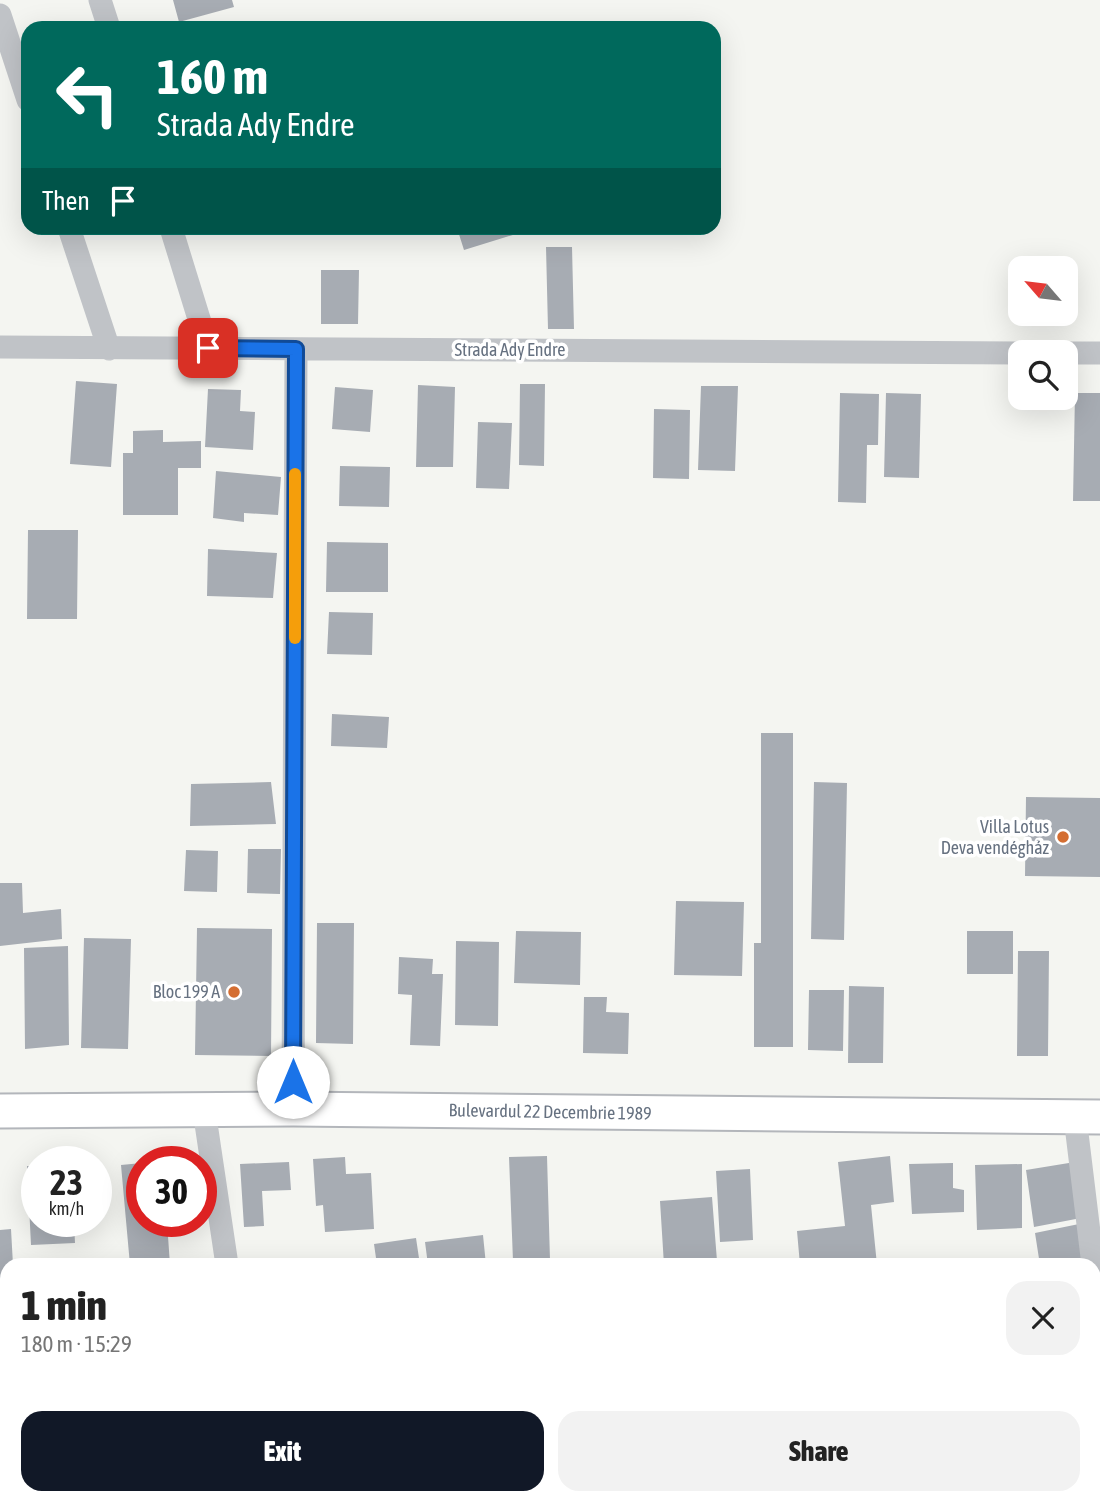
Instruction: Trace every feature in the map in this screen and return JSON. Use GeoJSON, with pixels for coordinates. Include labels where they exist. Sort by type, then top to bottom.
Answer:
{"type":"FeatureCollection","features":[{"type":"Feature","properties":{"kind":"main road","name":"Bulevardul 22 Decembrie 1989"},"geometry":{"type":"LineString","coordinates":[[0,1111],[293,1109],[1088,1117]]}},
{"type":"Feature","properties":{"kind":"street"},"geometry":{"type":"LineString","coordinates":[[100,0],[107,21]]}},
{"type":"Feature","properties":{"kind":"street"},"geometry":{"type":"LineString","coordinates":[[0,15],[21,79]]}},
{"type":"Feature","properties":{"kind":"street"},"geometry":{"type":"LineString","coordinates":[[71,235],[109,349]]}},
{"type":"Feature","properties":{"kind":"street"},"geometry":{"type":"LineString","coordinates":[[173,235],[208,348]]}},
{"type":"Feature","properties":{"kind":"street","name":"Strada Ady Endre"},"geometry":{"type":"LineString","coordinates":[[0,346],[109,349],[1008,353]]}},
{"type":"Feature","properties":{"kind":"street"},"geometry":{"type":"LineString","coordinates":[[293,1109],[296,349]]}},
{"type":"Feature","properties":{"kind":"street"},"geometry":{"type":"LineString","coordinates":[[1078,353],[1100,353]]}},
{"type":"Feature","properties":{"kind":"street"},"geometry":{"type":"LineString","coordinates":[[204,1110],[226,1258]]}},
{"type":"Feature","properties":{"kind":"street"},"geometry":{"type":"LineString","coordinates":[[1088,1117],[1093,1258]]}},
{"type":"Feature","properties":{"kind":"building"},"geometry":{"type":"Polygon","coordinates":[[[173,0],[232,0],[234,7],[179,21],[173,0]]]}},
{"type":"Feature","properties":{"kind":"building"},"geometry":{"type":"Polygon","coordinates":[[[459,235],[513,235],[464,250],[459,235]]]}},
{"type":"Feature","properties":{"kind":"building"},"geometry":{"type":"Polygon","coordinates":[[[546,247],[572,247],[574,329],[548,329],[546,247]]]}},
{"type":"Feature","properties":{"kind":"building"},"geometry":{"type":"Polygon","coordinates":[[[321,270],[359,270],[358,324],[321,324],[321,270]]]}},
{"type":"Feature","properties":{"kind":"building"},"geometry":{"type":"Polygon","coordinates":[[[76,381],[117,384],[111,467],[70,464],[76,381]]]}},
{"type":"Feature","properties":{"kind":"building"},"geometry":{"type":"Polygon","coordinates":[[[520,384],[545,384],[544,466],[519,465],[520,384]]]}},
{"type":"Feature","properties":{"kind":"building"},"geometry":{"type":"Polygon","coordinates":[[[418,385],[455,387],[453,467],[416,467],[418,385]]]}},
{"type":"Feature","properties":{"kind":"building"},"geometry":{"type":"Polygon","coordinates":[[[701,386],[738,386],[735,471],[698,470],[701,386]]]}},
{"type":"Feature","properties":{"kind":"building"},"geometry":{"type":"Polygon","coordinates":[[[335,387],[373,390],[370,432],[332,429],[335,387]]]}},
{"type":"Feature","properties":{"kind":"building"},"geometry":{"type":"Polygon","coordinates":[[[208,389],[241,390],[240,411],[255,412],[253,450],[205,447],[208,389]]]}},
{"type":"Feature","properties":{"kind":"building"},"geometry":{"type":"Polygon","coordinates":[[[840,393],[879,394],[878,445],[867,445],[866,503],[838,502],[840,393]]]}},
{"type":"Feature","properties":{"kind":"building"},"geometry":{"type":"Polygon","coordinates":[[[886,393],[921,394],[919,478],[884,477],[886,393]]]}},
{"type":"Feature","properties":{"kind":"building"},"geometry":{"type":"Polygon","coordinates":[[[1078,393],[1100,393],[1100,501],[1073,501],[1075,410],[1078,410],[1078,393]]]}},
{"type":"Feature","properties":{"kind":"building"},"geometry":{"type":"Polygon","coordinates":[[[654,409],[690,410],[689,479],[653,478],[654,409]]]}},
{"type":"Feature","properties":{"kind":"building"},"geometry":{"type":"Polygon","coordinates":[[[478,422],[512,423],[509,489],[476,488],[478,422]]]}},
{"type":"Feature","properties":{"kind":"building"},"geometry":{"type":"Polygon","coordinates":[[[163,430],[163,442],[201,441],[201,468],[178,468],[178,515],[123,515],[123,453],[133,453],[133,431],[163,430]]]}},
{"type":"Feature","properties":{"kind":"building"},"geometry":{"type":"Polygon","coordinates":[[[340,466],[390,467],[389,507],[339,506],[340,466]]]}},
{"type":"Feature","properties":{"kind":"building"},"geometry":{"type":"Polygon","coordinates":[[[216,471],[281,477],[278,515],[244,513],[244,522],[213,518],[216,471]]]}},
{"type":"Feature","properties":{"kind":"building"},"geometry":{"type":"Polygon","coordinates":[[[28,530],[78,530],[77,619],[27,619],[28,530]]]}},
{"type":"Feature","properties":{"kind":"building"},"geometry":{"type":"Polygon","coordinates":[[[327,542],[388,543],[388,592],[326,592],[327,542]]]}},
{"type":"Feature","properties":{"kind":"building"},"geometry":{"type":"Polygon","coordinates":[[[208,549],[277,553],[273,598],[207,596],[208,549]]]}},
{"type":"Feature","properties":{"kind":"building"},"geometry":{"type":"Polygon","coordinates":[[[329,612],[373,613],[372,655],[327,654],[329,612]]]}},
{"type":"Feature","properties":{"kind":"building"},"geometry":{"type":"Polygon","coordinates":[[[332,714],[389,717],[387,748],[331,746],[332,714]]]}},
{"type":"Feature","properties":{"kind":"building"},"geometry":{"type":"Polygon","coordinates":[[[761,733],[793,733],[793,1047],[754,1047],[754,943],[761,943],[761,733]]]}},
{"type":"Feature","properties":{"kind":"building"},"geometry":{"type":"Polygon","coordinates":[[[271,782],[276,824],[190,826],[191,784],[271,782]]]}},
{"type":"Feature","properties":{"kind":"building"},"geometry":{"type":"Polygon","coordinates":[[[814,782],[847,783],[844,940],[811,939],[814,782]]]}},
{"type":"Feature","properties":{"kind":"building","name":"Villa Lotus Deva vendégház"},"geometry":{"type":"Polygon","coordinates":[[[1026,797],[1100,798],[1100,877],[1025,876],[1026,797]]]}},
{"type":"Feature","properties":{"kind":"building"},"geometry":{"type":"Polygon","coordinates":[[[248,849],[281,849],[280,894],[247,893],[248,849]]]}},
{"type":"Feature","properties":{"kind":"building"},"geometry":{"type":"Polygon","coordinates":[[[186,850],[218,851],[217,892],[184,891],[186,850]]]}},
{"type":"Feature","properties":{"kind":"building"},"geometry":{"type":"Polygon","coordinates":[[[0,883],[22,883],[23,913],[61,909],[62,939],[0,946],[0,883]]]}},
{"type":"Feature","properties":{"kind":"building"},"geometry":{"type":"Polygon","coordinates":[[[676,901],[744,902],[742,976],[674,975],[676,901]]]}},
{"type":"Feature","properties":{"kind":"building"},"geometry":{"type":"Polygon","coordinates":[[[317,923],[354,923],[353,1044],[316,1043],[317,923]]]}},
{"type":"Feature","properties":{"kind":"building","name":"Bloc 199 A"},"geometry":{"type":"Polygon","coordinates":[[[197,928],[272,929],[271,1056],[195,1055],[197,928]]]}},
{"type":"Feature","properties":{"kind":"building"},"geometry":{"type":"Polygon","coordinates":[[[516,931],[581,932],[580,985],[514,983],[516,931]]]}},
{"type":"Feature","properties":{"kind":"building"},"geometry":{"type":"Polygon","coordinates":[[[967,931],[1013,931],[1013,974],[967,974],[967,931]]]}},
{"type":"Feature","properties":{"kind":"building"},"geometry":{"type":"Polygon","coordinates":[[[84,938],[131,939],[128,1049],[81,1048],[84,938]]]}},
{"type":"Feature","properties":{"kind":"building"},"geometry":{"type":"Polygon","coordinates":[[[456,941],[499,942],[498,1026],[455,1025],[456,941]]]}},
{"type":"Feature","properties":{"kind":"building"},"geometry":{"type":"Polygon","coordinates":[[[68,946],[69,1045],[25,1049],[24,948],[68,946]]]}},
{"type":"Feature","properties":{"kind":"building"},"geometry":{"type":"Polygon","coordinates":[[[1018,951],[1049,951],[1048,1056],[1017,1056],[1018,951]]]}},
{"type":"Feature","properties":{"kind":"building"},"geometry":{"type":"Polygon","coordinates":[[[399,957],[433,959],[432,974],[443,974],[440,1046],[410,1045],[412,995],[398,994],[399,957]]]}},
{"type":"Feature","properties":{"kind":"building"},"geometry":{"type":"Polygon","coordinates":[[[849,986],[884,987],[883,1063],[848,1063],[849,986]]]}},
{"type":"Feature","properties":{"kind":"building"},"geometry":{"type":"Polygon","coordinates":[[[809,990],[844,990],[843,1051],[808,1050],[809,990]]]}},
{"type":"Feature","properties":{"kind":"building"},"geometry":{"type":"Polygon","coordinates":[[[584,997],[607,997],[606,1012],[629,1013],[628,1054],[583,1053],[584,997]]]}},
{"type":"Feature","properties":{"kind":"building"},"geometry":{"type":"Polygon","coordinates":[[[547,1156],[550,1258],[513,1258],[509,1157],[547,1156]]]}},
{"type":"Feature","properties":{"kind":"building"},"geometry":{"type":"Polygon","coordinates":[[[890,1156],[894,1202],[871,1205],[876,1258],[799,1258],[797,1231],[845,1226],[838,1162],[890,1156]]]}},
{"type":"Feature","properties":{"kind":"building"},"geometry":{"type":"Polygon","coordinates":[[[345,1157],[346,1174],[371,1173],[374,1229],[325,1232],[323,1205],[316,1206],[313,1159],[345,1157]]]}},
{"type":"Feature","properties":{"kind":"building"},"geometry":{"type":"Polygon","coordinates":[[[289,1162],[291,1190],[262,1191],[264,1226],[244,1227],[240,1164],[289,1162]]]}},
{"type":"Feature","properties":{"kind":"building"},"geometry":{"type":"Polygon","coordinates":[[[1075,1162],[1081,1218],[1034,1227],[1026,1170],[1075,1162]]]}},
{"type":"Feature","properties":{"kind":"building"},"geometry":{"type":"Polygon","coordinates":[[[953,1163],[953,1188],[964,1190],[964,1212],[912,1214],[909,1164],[953,1163]]]}},
{"type":"Feature","properties":{"kind":"building"},"geometry":{"type":"Polygon","coordinates":[[[1022,1164],[1022,1228],[977,1230],[975,1165],[1022,1164]]]}},
{"type":"Feature","properties":{"kind":"building"},"geometry":{"type":"Polygon","coordinates":[[[121,1165],[126,1165],[126,1221],[121,1165]]]}},
{"type":"Feature","properties":{"kind":"building"},"geometry":{"type":"Polygon","coordinates":[[[750,1169],[753,1240],[720,1242],[716,1171],[750,1169]]]}},
{"type":"Feature","properties":{"kind":"building"},"geometry":{"type":"Polygon","coordinates":[[[712,1197],[717,1258],[664,1258],[660,1201],[712,1197]]]}},
{"type":"Feature","properties":{"kind":"building"},"geometry":{"type":"Polygon","coordinates":[[[1079,1224],[1084,1258],[1039,1258],[1035,1233],[1079,1224]]]}},
{"type":"Feature","properties":{"kind":"building"},"geometry":{"type":"Polygon","coordinates":[[[11,1229],[13,1258],[0,1258],[0,1230],[11,1229]]]}},
{"type":"Feature","properties":{"kind":"building"},"geometry":{"type":"Polygon","coordinates":[[[483,1235],[485,1258],[427,1258],[425,1242],[483,1235]]]}},
{"type":"Feature","properties":{"kind":"building"},"geometry":{"type":"Polygon","coordinates":[[[31,1237],[75,1237],[75,1243],[31,1245],[31,1237]]]}},
{"type":"Feature","properties":{"kind":"building"},"geometry":{"type":"Polygon","coordinates":[[[127,1237],[168,1237],[170,1258],[129,1258],[127,1237]]]}},
{"type":"Feature","properties":{"kind":"building"},"geometry":{"type":"Polygon","coordinates":[[[416,1238],[419,1258],[376,1258],[374,1244],[416,1238]]]}},
{"type":"Feature","properties":{"kind":"slow traffic"},"geometry":{"type":"LineString","coordinates":[[295,474],[295,638]]}},
{"type":"Feature","properties":{"kind":"place","name":"Villa Lotus Deva vendégház"},"geometry":{"type":"Point","coordinates":[1063,837]}},
{"type":"Feature","properties":{"kind":"place","name":"Bloc 199 A"},"geometry":{"type":"Point","coordinates":[234,992]}},
{"type":"Feature","properties":{"kind":"route"},"geometry":{"type":"LineString","coordinates":[[208,348],[296,349],[293,1082]]}}]}
